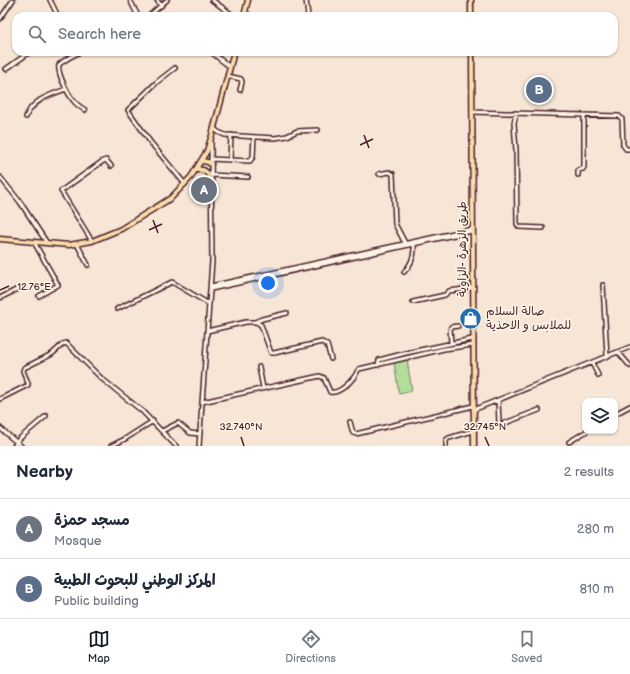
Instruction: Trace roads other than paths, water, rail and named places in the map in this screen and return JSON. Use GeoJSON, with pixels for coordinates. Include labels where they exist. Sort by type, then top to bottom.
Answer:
{"type":"FeatureCollection","features":[{"type":"Feature","properties":{"kind":"main road"},"geometry":{"type":"LineString","coordinates":[[245,11],[248,0]]}},
{"type":"Feature","properties":{"kind":"main road"},"geometry":{"type":"LineString","coordinates":[[471,0],[471,12]]}},
{"type":"Feature","properties":{"kind":"main road"},"geometry":{"type":"LineString","coordinates":[[0,239],[77,244],[92,241],[117,231],[167,201],[185,184],[197,170],[202,161],[211,140],[233,56]]}},
{"type":"Feature","properties":{"kind":"main road","name":"طريق الزهرة -الزاوية"},"geometry":{"type":"LineString","coordinates":[[472,56],[472,345],[474,446]]}},
{"type":"Feature","properties":{"kind":"main road"},"geometry":{"type":"LineString","coordinates":[[202,161],[206,161],[211,164]]}},
{"type":"Feature","properties":{"kind":"main road"},"geometry":{"type":"LineString","coordinates":[[202,161],[209,173],[211,181]]}},
{"type":"Feature","properties":{"kind":"main road"},"geometry":{"type":"LineString","coordinates":[[197,170],[202,169],[209,173]]}},
{"type":"Feature","properties":{"kind":"street"},"geometry":{"type":"LineString","coordinates":[[0,19],[13,0]]}},
{"type":"Feature","properties":{"kind":"street"},"geometry":{"type":"LineString","coordinates":[[50,0],[56,12]]}},
{"type":"Feature","properties":{"kind":"street"},"geometry":{"type":"LineString","coordinates":[[130,0],[136,12]]}},
{"type":"Feature","properties":{"kind":"street"},"geometry":{"type":"LineString","coordinates":[[157,0],[161,6]]}},
{"type":"Feature","properties":{"kind":"street"},"geometry":{"type":"LineString","coordinates":[[154,12],[167,0]]}},
{"type":"Feature","properties":{"kind":"street"},"geometry":{"type":"LineString","coordinates":[[212,0],[228,12]]}},
{"type":"Feature","properties":{"kind":"street"},"geometry":{"type":"LineString","coordinates":[[306,0],[308,12]]}},
{"type":"Feature","properties":{"kind":"street"},"geometry":{"type":"LineString","coordinates":[[6,69],[24,56]]}},
{"type":"Feature","properties":{"kind":"street"},"geometry":{"type":"LineString","coordinates":[[72,56],[61,63],[59,66],[61,76],[72,99],[85,110]]}},
{"type":"Feature","properties":{"kind":"street"},"geometry":{"type":"LineString","coordinates":[[216,56],[230,67]]}},
{"type":"Feature","properties":{"kind":"street"},"geometry":{"type":"LineString","coordinates":[[175,68],[157,82],[128,110],[151,142],[185,184]]}},
{"type":"Feature","properties":{"kind":"street"},"geometry":{"type":"LineString","coordinates":[[228,76],[241,79],[242,82],[240,90]]}},
{"type":"Feature","properties":{"kind":"street"},"geometry":{"type":"LineString","coordinates":[[26,116],[30,108],[40,100],[66,89]]}},
{"type":"Feature","properties":{"kind":"street"},"geometry":{"type":"LineString","coordinates":[[472,112],[622,117],[623,145],[626,149],[630,149]]}},
{"type":"Feature","properties":{"kind":"street"},"geometry":{"type":"LineString","coordinates":[[516,114],[514,123],[517,224],[519,227],[543,228]]}},
{"type":"Feature","properties":{"kind":"street"},"geometry":{"type":"LineString","coordinates":[[578,175],[578,170],[583,169],[584,167],[584,116]]}},
{"type":"Feature","properties":{"kind":"street"},"geometry":{"type":"LineString","coordinates":[[214,128],[222,134],[275,138],[287,136],[297,131],[318,130]]}},
{"type":"Feature","properties":{"kind":"street"},"geometry":{"type":"LineString","coordinates":[[230,160],[231,135]]}},
{"type":"Feature","properties":{"kind":"street"},"geometry":{"type":"LineString","coordinates":[[211,159],[252,160],[254,137]]}},
{"type":"Feature","properties":{"kind":"street"},"geometry":{"type":"LineString","coordinates":[[211,140],[211,164],[209,173],[248,177]]}},
{"type":"Feature","properties":{"kind":"street"},"geometry":{"type":"LineString","coordinates":[[92,241],[61,191],[103,161],[106,160],[110,166]]}},
{"type":"Feature","properties":{"kind":"street"},"geometry":{"type":"LineString","coordinates":[[379,174],[390,172],[393,174],[395,224],[405,244]]}},
{"type":"Feature","properties":{"kind":"street"},"geometry":{"type":"LineString","coordinates":[[0,177],[20,202],[47,243]]}},
{"type":"Feature","properties":{"kind":"street"},"geometry":{"type":"LineString","coordinates":[[198,446],[211,288],[213,239],[211,181]]}},
{"type":"Feature","properties":{"kind":"street"},"geometry":{"type":"LineString","coordinates":[[211,288],[472,230]]}},
{"type":"Feature","properties":{"kind":"street"},"geometry":{"type":"LineString","coordinates":[[34,242],[58,285],[39,296]]}},
{"type":"Feature","properties":{"kind":"street"},"geometry":{"type":"LineString","coordinates":[[211,288],[414,243]]}},
{"type":"Feature","properties":{"kind":"street"},"geometry":{"type":"LineString","coordinates":[[404,272],[411,266],[414,243]]}},
{"type":"Feature","properties":{"kind":"street"},"geometry":{"type":"LineString","coordinates":[[77,244],[88,265]]}},
{"type":"Feature","properties":{"kind":"street"},"geometry":{"type":"LineString","coordinates":[[117,309],[172,282],[209,304]]}},
{"type":"Feature","properties":{"kind":"street"},"geometry":{"type":"LineString","coordinates":[[603,285],[607,356]]}},
{"type":"Feature","properties":{"kind":"street"},"geometry":{"type":"LineString","coordinates":[[413,302],[444,295],[449,291],[472,288]]}},
{"type":"Feature","properties":{"kind":"street"},"geometry":{"type":"LineString","coordinates":[[0,298],[18,289]]}},
{"type":"Feature","properties":{"kind":"street"},"geometry":{"type":"LineString","coordinates":[[207,331],[246,322],[256,322],[262,319],[287,313]]}},
{"type":"Feature","properties":{"kind":"street"},"geometry":{"type":"LineString","coordinates":[[256,322],[261,325],[272,353],[322,342],[327,346],[331,359]]}},
{"type":"Feature","properties":{"kind":"street"},"geometry":{"type":"LineString","coordinates":[[451,343],[450,329],[458,326]]}},
{"type":"Feature","properties":{"kind":"street"},"geometry":{"type":"LineString","coordinates":[[378,365],[379,360],[392,356],[472,339]]}},
{"type":"Feature","properties":{"kind":"street"},"geometry":{"type":"LineString","coordinates":[[456,342],[457,346]]}},
{"type":"Feature","properties":{"kind":"street"},"geometry":{"type":"LineString","coordinates":[[0,399],[28,385],[23,371],[24,368],[52,354],[66,343],[101,378],[153,421],[176,446]]}},
{"type":"Feature","properties":{"kind":"street"},"geometry":{"type":"LineString","coordinates":[[202,402],[321,376],[324,378],[330,392],[334,393],[341,390],[355,377],[357,371],[360,369],[457,346],[472,345]]}},
{"type":"Feature","properties":{"kind":"street"},"geometry":{"type":"LineString","coordinates":[[350,422],[353,433],[356,434],[473,408],[498,400],[630,347]]}},
{"type":"Feature","properties":{"kind":"street"},"geometry":{"type":"LineString","coordinates":[[618,352],[630,366]]}},
{"type":"Feature","properties":{"kind":"street"},"geometry":{"type":"LineString","coordinates":[[592,363],[598,375]]}},
{"type":"Feature","properties":{"kind":"street"},"geometry":{"type":"LineString","coordinates":[[259,367],[263,388]]}},
{"type":"Feature","properties":{"kind":"street"},"geometry":{"type":"LineString","coordinates":[[498,400],[500,425],[539,410]]}},
{"type":"Feature","properties":{"kind":"street"},"geometry":{"type":"LineString","coordinates":[[618,412],[630,406]]}},
{"type":"Feature","properties":{"kind":"street"},"geometry":{"type":"LineString","coordinates":[[14,446],[19,439],[46,416]]}},
{"type":"Feature","properties":{"kind":"street"},"geometry":{"type":"LineString","coordinates":[[111,446],[153,421]]}},
{"type":"Feature","properties":{"kind":"street"},"geometry":{"type":"LineString","coordinates":[[162,431],[178,423],[190,433],[200,434]]}},
{"type":"Feature","properties":{"kind":"street"},"geometry":{"type":"LineString","coordinates":[[0,428],[20,446]]}},
{"type":"Feature","properties":{"kind":"street"},"geometry":{"type":"LineString","coordinates":[[446,446],[446,440],[449,438],[473,431]]}},
{"type":"Feature","properties":{"kind":"street"},"geometry":{"type":"LineString","coordinates":[[569,442],[582,434]]}},
{"type":"Feature","properties":{"kind":"place","name":"المركز الوطني للبحوث الطبية"},"geometry":{"type":"Point","coordinates":[539,90]}},
{"type":"Feature","properties":{"kind":"place","name":"مسجد حمزة"},"geometry":{"type":"Point","coordinates":[204,190]}},
{"type":"Feature","properties":{"kind":"place","name":"صالة السلام للملابس و الاحذية"},"geometry":{"type":"Point","coordinates":[470,318]}}]}
